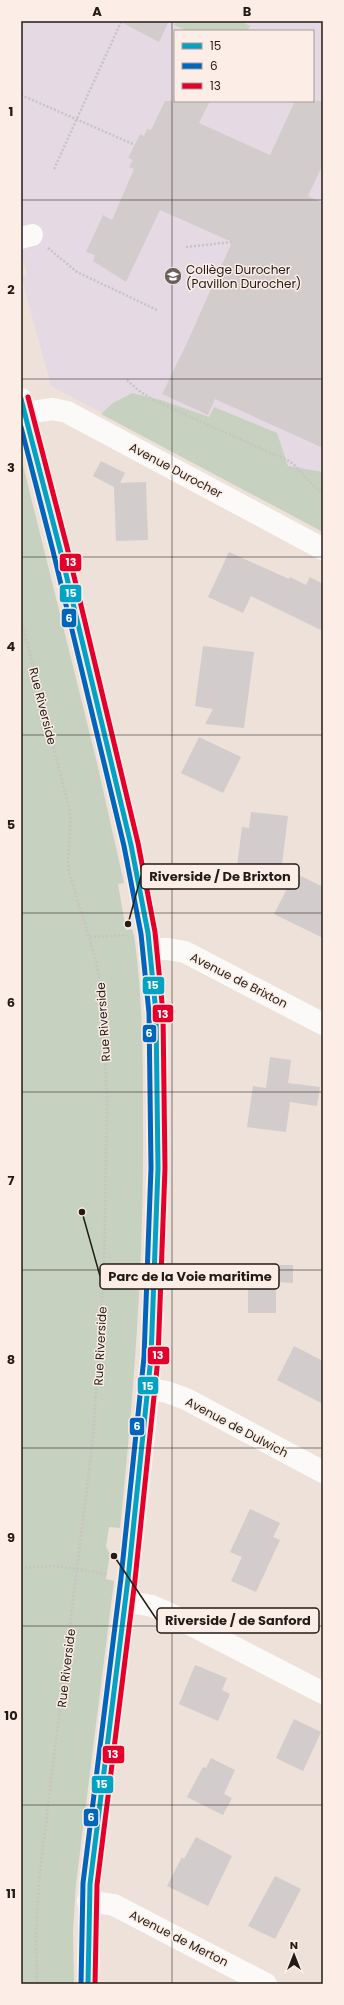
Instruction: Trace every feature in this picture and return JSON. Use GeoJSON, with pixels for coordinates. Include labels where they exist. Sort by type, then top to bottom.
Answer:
{"type":"FeatureCollection","features":[{"type":"Feature","properties":{"kind":"street","name":"Avenue Durocher"},"geometry":{"type":"LineString","coordinates":[[23,406],[67,412],[323,549]]}},
{"type":"Feature","properties":{"kind":"street"},"geometry":{"type":"LineString","coordinates":[[23,406],[62,556],[131,845],[151,949],[156,1014],[158,1168],[155,1279],[149,1389],[126,1600],[88,1901],[88,1984]]}},
{"type":"Feature","properties":{"kind":"street","name":"Avenue de Brixton"},"geometry":{"type":"LineString","coordinates":[[151,949],[168,949],[185,952],[323,1024]]}},
{"type":"Feature","properties":{"kind":"street","name":"Avenue de Dulwich"},"geometry":{"type":"LineString","coordinates":[[149,1389],[167,1392],[186,1399],[323,1472]]}},
{"type":"Feature","properties":{"kind":"street"},"geometry":{"type":"LineString","coordinates":[[126,1600],[152,1606],[168,1613],[323,1693]]}},
{"type":"Feature","properties":{"kind":"street","name":"Avenue de Merton"},"geometry":{"type":"LineString","coordinates":[[88,1901],[114,1905],[266,1984]]}},
{"type":"Feature","properties":{"kind":"path"},"geometry":{"type":"LineString","coordinates":[[54,169],[121,22]]}},
{"type":"Feature","properties":{"kind":"path"},"geometry":{"type":"LineString","coordinates":[[21,95],[135,145]]}},
{"type":"Feature","properties":{"kind":"path"},"geometry":{"type":"LineString","coordinates":[[26,237],[77,272],[156,310]]}},
{"type":"Feature","properties":{"kind":"path"},"geometry":{"type":"LineString","coordinates":[[186,247],[232,242]]}},
{"type":"Feature","properties":{"kind":"path"},"geometry":{"type":"LineString","coordinates":[[127,380],[138,390],[155,401],[296,465],[313,487],[323,492]]}},
{"type":"Feature","properties":{"kind":"path","name":"Rue Riverside"},"geometry":{"type":"LineString","coordinates":[[21,619],[69,808],[71,822],[67,856],[69,872],[100,974],[103,1000],[107,1104],[104,1265],[98,1386],[78,1569],[38,1898],[37,1984]]}},
{"type":"Feature","properties":{"kind":"path"},"geometry":{"type":"LineString","coordinates":[[90,937],[130,935]]}},
{"type":"Feature","properties":{"kind":"path"},"geometry":{"type":"LineString","coordinates":[[21,1568],[57,1566],[111,1575]]}},
{"type":"Feature","properties":{"kind":"shaded area","name":"Collège Durocher (Pavillon Durocher)"},"geometry":{"type":"Polygon","coordinates":[[[21,21],[323,21],[323,530],[51,386],[21,276],[27,275],[21,254],[21,21]]]}},
{"type":"Feature","properties":{"kind":"green space"},"geometry":{"type":"Polygon","coordinates":[[[176,21],[240,21],[250,26],[248,30],[186,30],[174,25],[176,21]]]}},
{"type":"Feature","properties":{"kind":"green space"},"geometry":{"type":"Polygon","coordinates":[[[132,393],[161,400],[209,417],[214,407],[277,433],[288,466],[323,472],[323,532],[101,414],[113,403],[132,393]]]}},
{"type":"Feature","properties":{"kind":"green space"},"geometry":{"type":"Polygon","coordinates":[[[21,457],[97,763],[124,883],[118,884],[126,930],[132,929],[134,935],[142,1030],[142,1226],[134,1377],[120,1528],[109,1527],[106,1547],[110,1554],[106,1579],[114,1581],[76,1884],[73,1931],[74,1984],[21,1984],[21,457]]]}},
{"type":"Feature","properties":{"kind":"building"},"geometry":{"type":"Polygon","coordinates":[[[119,21],[169,21],[159,42],[119,21]]]}},
{"type":"Feature","properties":{"kind":"building"},"geometry":{"type":"Polygon","coordinates":[[[165,101],[210,102],[199,123],[270,155],[295,102],[323,101],[323,164],[308,196],[323,203],[323,448],[215,399],[208,415],[162,394],[186,345],[232,242],[160,210],[126,282],[93,261],[95,255],[86,252],[103,215],[112,220],[134,169],[129,167],[133,160],[128,158],[140,134],[144,136],[147,129],[151,130],[165,101]]]}},
{"type":"Feature","properties":{"kind":"building"},"geometry":{"type":"Polygon","coordinates":[[[101,461],[125,473],[120,483],[146,482],[148,540],[116,541],[114,487],[93,476],[101,461]]]}},
{"type":"Feature","properties":{"kind":"building"},"geometry":{"type":"Polygon","coordinates":[[[229,552],[306,585],[310,577],[323,584],[323,631],[251,596],[243,613],[208,597],[229,552]]]}},
{"type":"Feature","properties":{"kind":"building"},"geometry":{"type":"Polygon","coordinates":[[[203,646],[254,652],[244,728],[205,724],[213,709],[195,706],[203,646]]]}},
{"type":"Feature","properties":{"kind":"building"},"geometry":{"type":"Polygon","coordinates":[[[199,737],[241,757],[223,793],[181,773],[199,737]]]}},
{"type":"Feature","properties":{"kind":"building"},"geometry":{"type":"Polygon","coordinates":[[[251,812],[288,816],[280,880],[236,874],[242,827],[249,828],[251,812]]]}},
{"type":"Feature","properties":{"kind":"building"},"geometry":{"type":"Polygon","coordinates":[[[295,873],[323,887],[323,938],[274,914],[295,873]]]}},
{"type":"Feature","properties":{"kind":"building"},"geometry":{"type":"Polygon","coordinates":[[[270,1057],[291,1060],[288,1083],[320,1087],[317,1106],[290,1102],[286,1132],[247,1127],[253,1086],[266,1088],[270,1057]]]}},
{"type":"Feature","properties":{"kind":"building"},"geometry":{"type":"Polygon","coordinates":[[[248,1265],[293,1265],[293,1283],[276,1282],[276,1313],[248,1313],[248,1265]]]}},
{"type":"Feature","properties":{"kind":"building"},"geometry":{"type":"Polygon","coordinates":[[[294,1346],[323,1361],[323,1404],[277,1380],[294,1346]]]}},
{"type":"Feature","properties":{"kind":"building"},"geometry":{"type":"Polygon","coordinates":[[[250,1509],[280,1523],[273,1537],[280,1540],[256,1592],[231,1581],[242,1557],[230,1552],[250,1509]]]}},
{"type":"Feature","properties":{"kind":"building"},"geometry":{"type":"Polygon","coordinates":[[[195,1665],[227,1678],[222,1690],[230,1694],[218,1721],[179,1704],[195,1665]]]}},
{"type":"Feature","properties":{"kind":"building"},"geometry":{"type":"Polygon","coordinates":[[[294,1719],[321,1732],[303,1771],[276,1758],[294,1719]]]}},
{"type":"Feature","properties":{"kind":"building"},"geometry":{"type":"Polygon","coordinates":[[[211,1758],[235,1770],[224,1794],[232,1798],[223,1815],[187,1797],[203,1767],[206,1768],[211,1758]]]}},
{"type":"Feature","properties":{"kind":"building"},"geometry":{"type":"Polygon","coordinates":[[[196,1837],[232,1856],[208,1906],[167,1886],[182,1857],[184,1859],[196,1837]]]}},
{"type":"Feature","properties":{"kind":"building"},"geometry":{"type":"Polygon","coordinates":[[[275,1876],[301,1889],[275,1939],[248,1926],[275,1876]]]}},
{"type":"Feature","properties":{"kind":"transit line","name":"13"},"geometry":{"type":"LineString","coordinates":[[28,397],[67,547],[138,843],[155,932],[163,1013],[165,1168],[158,1358],[135,1580],[97,1885],[95,1984]]}},
{"type":"Feature","properties":{"kind":"transit line","name":"15"},"geometry":{"type":"LineString","coordinates":[[21,399],[60,549],[131,845],[148,933],[156,1013],[158,1168],[151,1357],[128,1579],[90,1884],[88,1984]]}},
{"type":"Feature","properties":{"kind":"transit line","name":"6"},"geometry":{"type":"LineString","coordinates":[[21,427],[53,551],[124,846],[141,934],[149,1013],[151,1168],[144,1357],[121,1578],[83,1883],[81,1984]]}},
{"type":"Feature","properties":{"kind":"place","name":"Collège Durocher (Pavillon Durocher)"},"geometry":{"type":"Point","coordinates":[173,276]}},
{"type":"Feature","properties":{"kind":"place","name":"Riverside / De Brixton"},"geometry":{"type":"Point","coordinates":[128,924]}},
{"type":"Feature","properties":{"kind":"place","name":"Parc de la Voie maritime"},"geometry":{"type":"Point","coordinates":[82,1212]}},
{"type":"Feature","properties":{"kind":"place","name":"Riverside / de Sanford"},"geometry":{"type":"Point","coordinates":[114,1556]}}]}
